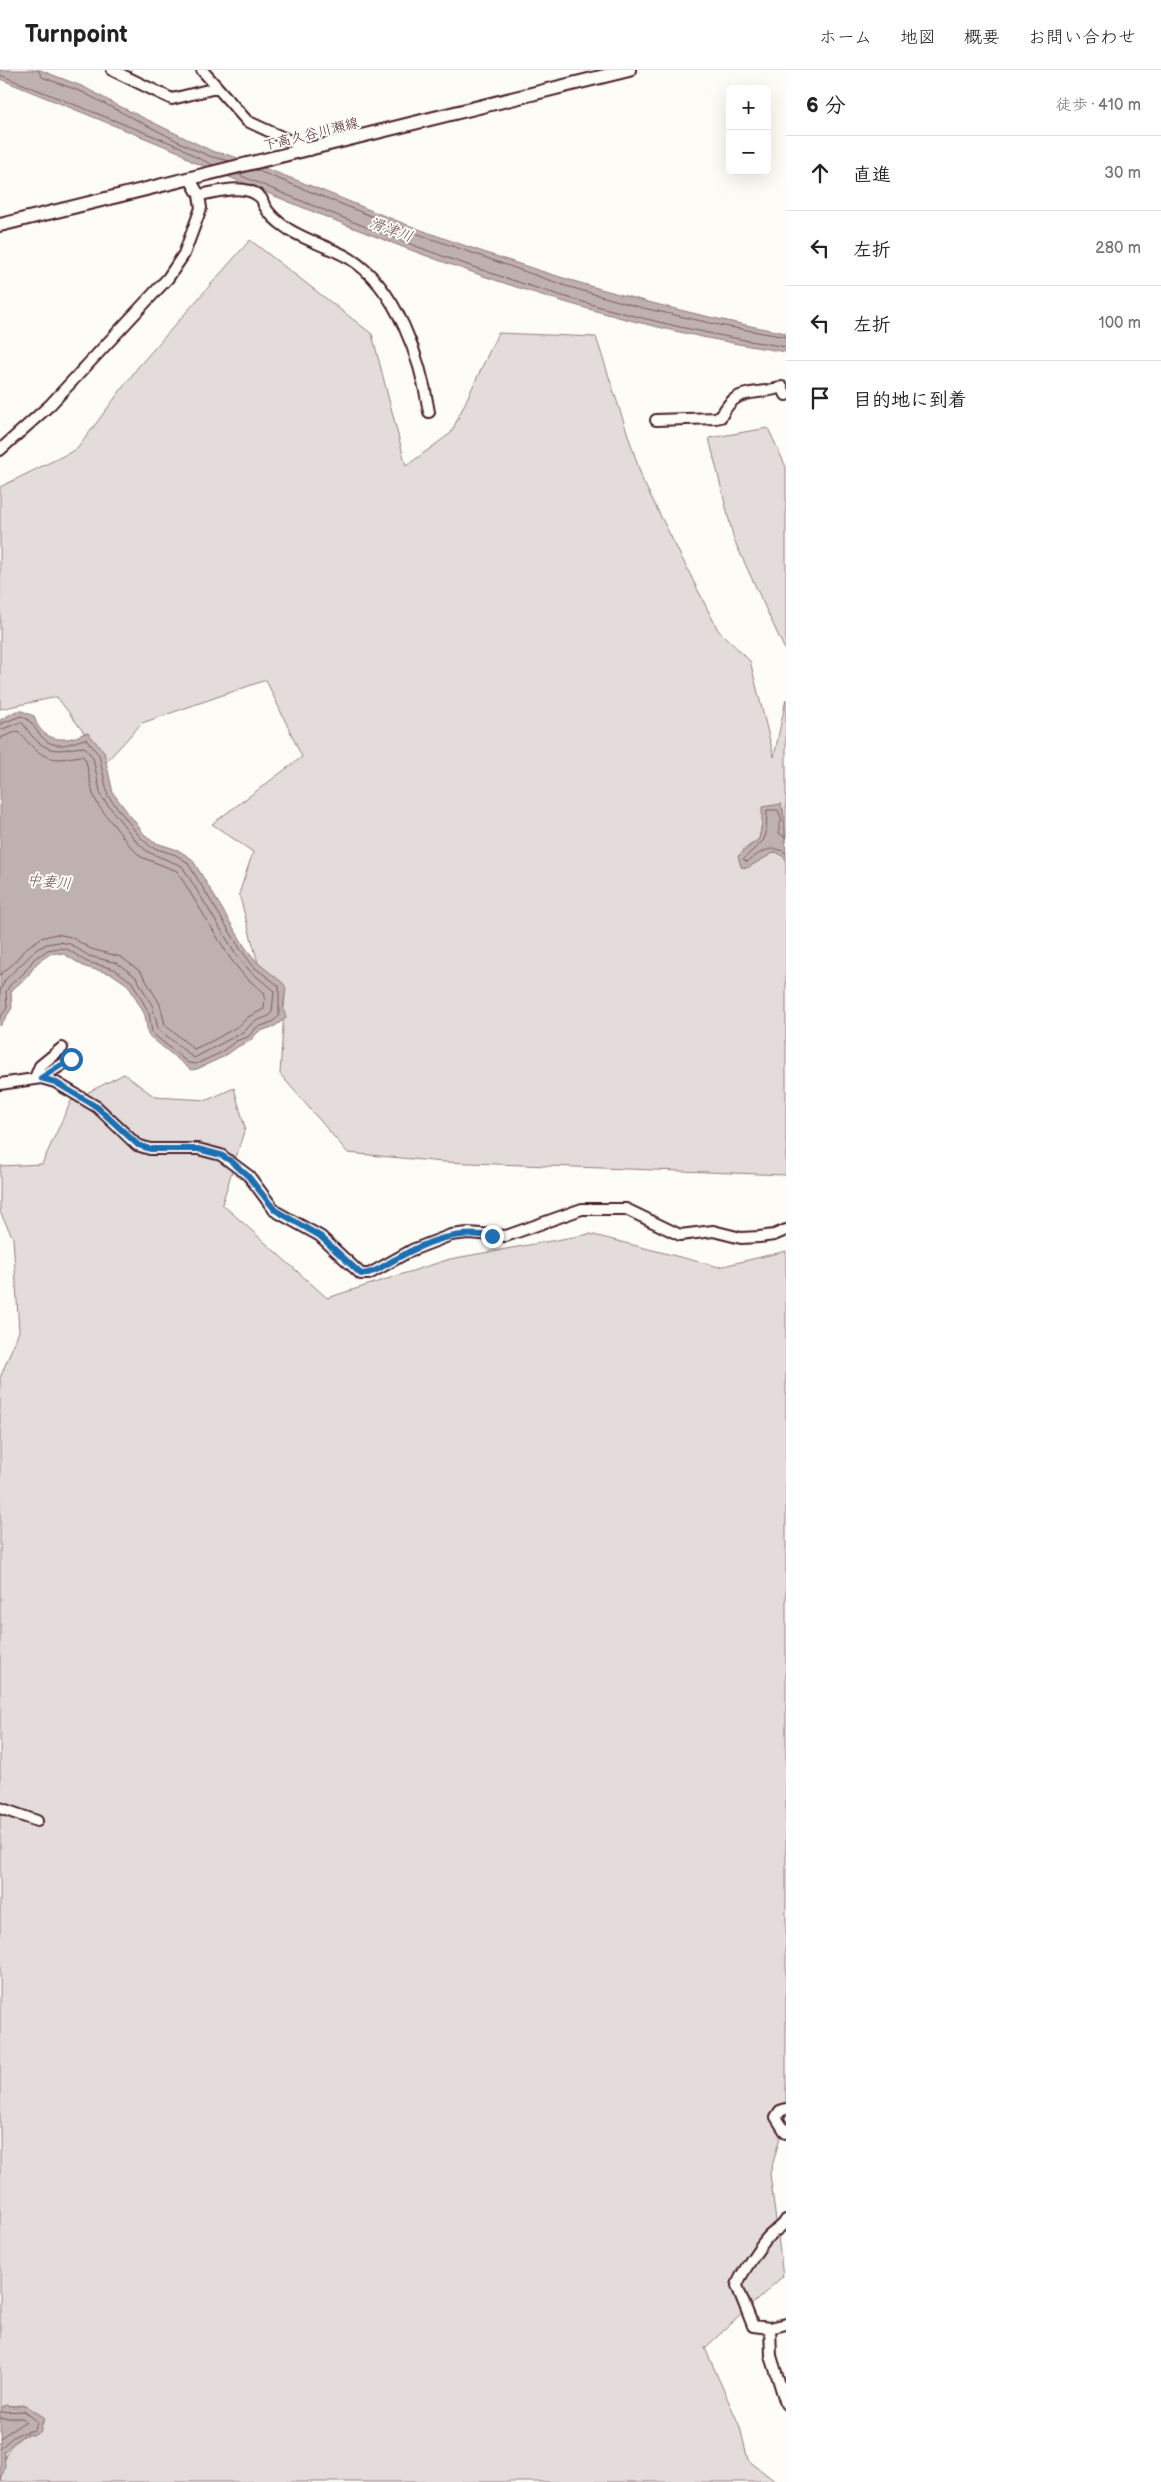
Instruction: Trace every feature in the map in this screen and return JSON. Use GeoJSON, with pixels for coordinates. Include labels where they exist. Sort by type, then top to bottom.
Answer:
{"type":"FeatureCollection","features":[{"type":"Feature","properties":{"kind":"main road","name":"下高久谷川瀬線"},"geometry":{"type":"LineString","coordinates":[[0,225],[630,70]]}},
{"type":"Feature","properties":{"kind":"street"},"geometry":{"type":"LineString","coordinates":[[112,70],[172,99],[216,88]]}},
{"type":"Feature","properties":{"kind":"street"},"geometry":{"type":"LineString","coordinates":[[202,70],[247,121],[310,150]]}},
{"type":"Feature","properties":{"kind":"street"},"geometry":{"type":"LineString","coordinates":[[0,450],[50,405],[168,278],[184,254],[199,216],[201,208],[195,178]]}},
{"type":"Feature","properties":{"kind":"street"},"geometry":{"type":"LineString","coordinates":[[199,195],[244,190],[261,198],[273,217],[283,226],[350,258],[366,270],[376,280],[404,326],[421,371],[429,412]]}},
{"type":"Feature","properties":{"kind":"street"},"geometry":{"type":"LineString","coordinates":[[656,420],[716,418],[721,417],[725,408],[737,395],[782,387],[786,394]]}},
{"type":"Feature","properties":{"kind":"street"},"geometry":{"type":"LineString","coordinates":[[38,1078],[40,1066],[62,1048]]}},
{"type":"Feature","properties":{"kind":"street"},"geometry":{"type":"LineString","coordinates":[[0,1084],[38,1078],[71,1059]]}},
{"type":"Feature","properties":{"kind":"street"},"geometry":{"type":"LineString","coordinates":[[38,1078],[55,1082],[97,1107],[138,1145],[150,1149],[198,1149],[221,1155],[231,1161],[248,1176],[275,1210],[320,1236],[361,1274],[369,1274],[412,1250],[451,1235],[468,1233],[506,1236],[582,1209],[626,1209],[680,1235],[713,1232],[741,1238],[759,1238],[774,1236],[786,1230]]}},
{"type":"Feature","properties":{"kind":"street"},"geometry":{"type":"LineString","coordinates":[[0,1808],[37,1821]]}},
{"type":"Feature","properties":{"kind":"street"},"geometry":{"type":"LineString","coordinates":[[786,2109],[776,2114],[776,2117],[786,2133]]}},
{"type":"Feature","properties":{"kind":"street"},"geometry":{"type":"LineString","coordinates":[[786,2220],[765,2240],[742,2274],[737,2286],[753,2326],[770,2328],[786,2324]]}},
{"type":"Feature","properties":{"kind":"street"},"geometry":{"type":"LineString","coordinates":[[770,2328],[772,2356],[786,2404]]}},
{"type":"Feature","properties":{"kind":"shaded area"},"geometry":{"type":"Polygon","coordinates":[[[250,240],[372,334],[406,466],[451,433],[498,333],[596,337],[643,481],[718,630],[750,661],[774,757],[786,699],[786,843],[783,808],[762,824],[759,839],[743,850],[750,866],[777,852],[786,859],[786,1175],[443,1162],[348,1153],[280,1074],[285,993],[258,963],[239,894],[253,852],[212,824],[302,757],[266,680],[142,723],[106,762],[57,697],[0,709],[0,487],[77,449],[138,367],[250,240]]]}},
{"type":"Feature","properties":{"kind":"shaded area"},"geometry":{"type":"Polygon","coordinates":[[[768,428],[786,467],[786,652],[734,540],[709,438],[768,428]]]}},
{"type":"Feature","properties":{"kind":"shaded area"},"geometry":{"type":"Polygon","coordinates":[[[124,1074],[155,1097],[207,1100],[234,1088],[245,1128],[222,1204],[327,1298],[450,1259],[590,1234],[719,1267],[786,1251],[786,2115],[770,2174],[783,2276],[705,2348],[740,2427],[748,2460],[776,2482],[1,2482],[8,2451],[23,2436],[38,2433],[45,2418],[25,2405],[3,2406],[0,2408],[0,1378],[19,1331],[13,1238],[0,1212],[0,1166],[42,1164],[71,1101],[124,1074]]]}},
{"type":"Feature","properties":{"kind":"water","name":"滑津川"},"geometry":{"type":"Polygon","coordinates":[[[0,70],[40,70],[84,87],[214,152],[239,158],[405,224],[546,273],[688,312],[786,333],[786,352],[707,338],[630,320],[482,276],[337,221],[191,161],[179,152],[0,79],[0,70]]]}},
{"type":"Feature","properties":{"kind":"water","name":"中妻川"},"geometry":{"type":"Polygon","coordinates":[[[16,711],[22,711],[34,716],[36,723],[43,732],[53,738],[65,739],[88,733],[104,752],[113,793],[144,834],[153,842],[178,850],[192,859],[245,947],[258,963],[283,983],[286,988],[283,1008],[286,1018],[275,1026],[258,1032],[250,1041],[223,1057],[191,1070],[148,1035],[145,1015],[128,985],[112,974],[85,967],[64,954],[57,953],[50,954],[37,963],[27,977],[14,988],[11,992],[12,1008],[0,1026],[0,720],[16,711]]]}},
{"type":"Feature","properties":{"kind":"water"},"geometry":{"type":"Polygon","coordinates":[[[781,804],[784,817],[786,859],[777,852],[747,868],[741,867],[738,856],[759,839],[762,824],[762,807],[781,804]]]}},
{"type":"Feature","properties":{"kind":"water"},"geometry":{"type":"Polygon","coordinates":[[[6,2405],[15,2407],[25,2405],[45,2418],[41,2425],[41,2431],[36,2434],[22,2436],[4,2452],[5,2467],[0,2482],[0,2408],[6,2405]]]}},
{"type":"Feature","properties":{"kind":"route"},"geometry":{"type":"LineString","coordinates":[[71,1059],[48,1071],[41,1078],[64,1086],[97,1107],[130,1140],[138,1145],[150,1149],[198,1149],[221,1155],[231,1161],[263,1192],[275,1210],[320,1236],[356,1272],[369,1274],[412,1250],[451,1235],[468,1233],[492,1236]]}}]}
